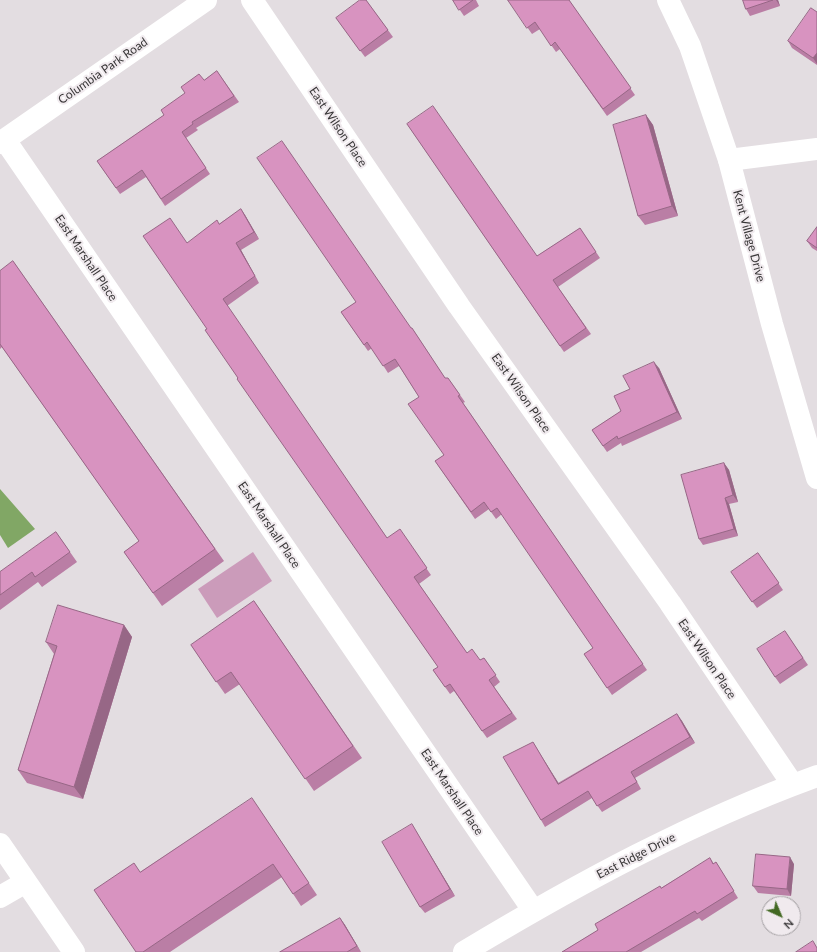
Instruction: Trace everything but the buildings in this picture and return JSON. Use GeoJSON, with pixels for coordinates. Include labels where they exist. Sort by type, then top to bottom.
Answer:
{"type":"FeatureCollection","features":[{"type":"Feature","properties":{"kind":"street","name":"Columbia Park Road"},"geometry":{"type":"LineString","coordinates":[[2,141],[206,0]]}},
{"type":"Feature","properties":{"kind":"street","name":"East Wilson Place"},"geometry":{"type":"LineString","coordinates":[[252,0],[459,306],[670,603],[793,785]]}},
{"type":"Feature","properties":{"kind":"street","name":"Kent Village Drive"},"geometry":{"type":"LineString","coordinates":[[668,0],[690,46],[729,160],[772,324],[817,478]]}},
{"type":"Feature","properties":{"kind":"street","name":"East Marshall Place"},"geometry":{"type":"LineString","coordinates":[[2,141],[533,910]]}},
{"type":"Feature","properties":{"kind":"street"},"geometry":{"type":"LineString","coordinates":[[729,160],[817,149]]}},
{"type":"Feature","properties":{"kind":"street","name":"East Ridge Drive"},"geometry":{"type":"LineString","coordinates":[[464,952],[533,910],[640,852],[696,826],[817,776]]}},
{"type":"Feature","properties":{"kind":"street"},"geometry":{"type":"LineString","coordinates":[[0,844],[74,952]]}},
{"type":"Feature","properties":{"kind":"street"},"geometry":{"type":"LineString","coordinates":[[0,897],[26,882]]}},
{"type":"Feature","properties":{"kind":"shaded area"},"geometry":{"type":"Polygon","coordinates":[[[0,489],[35,529],[8,548],[0,535],[0,489]]]}},
{"type":"Feature","properties":{"kind":"shaded area"},"geometry":{"type":"Polygon","coordinates":[[[253,552],[272,581],[217,618],[198,589],[253,552]]]}}]}
